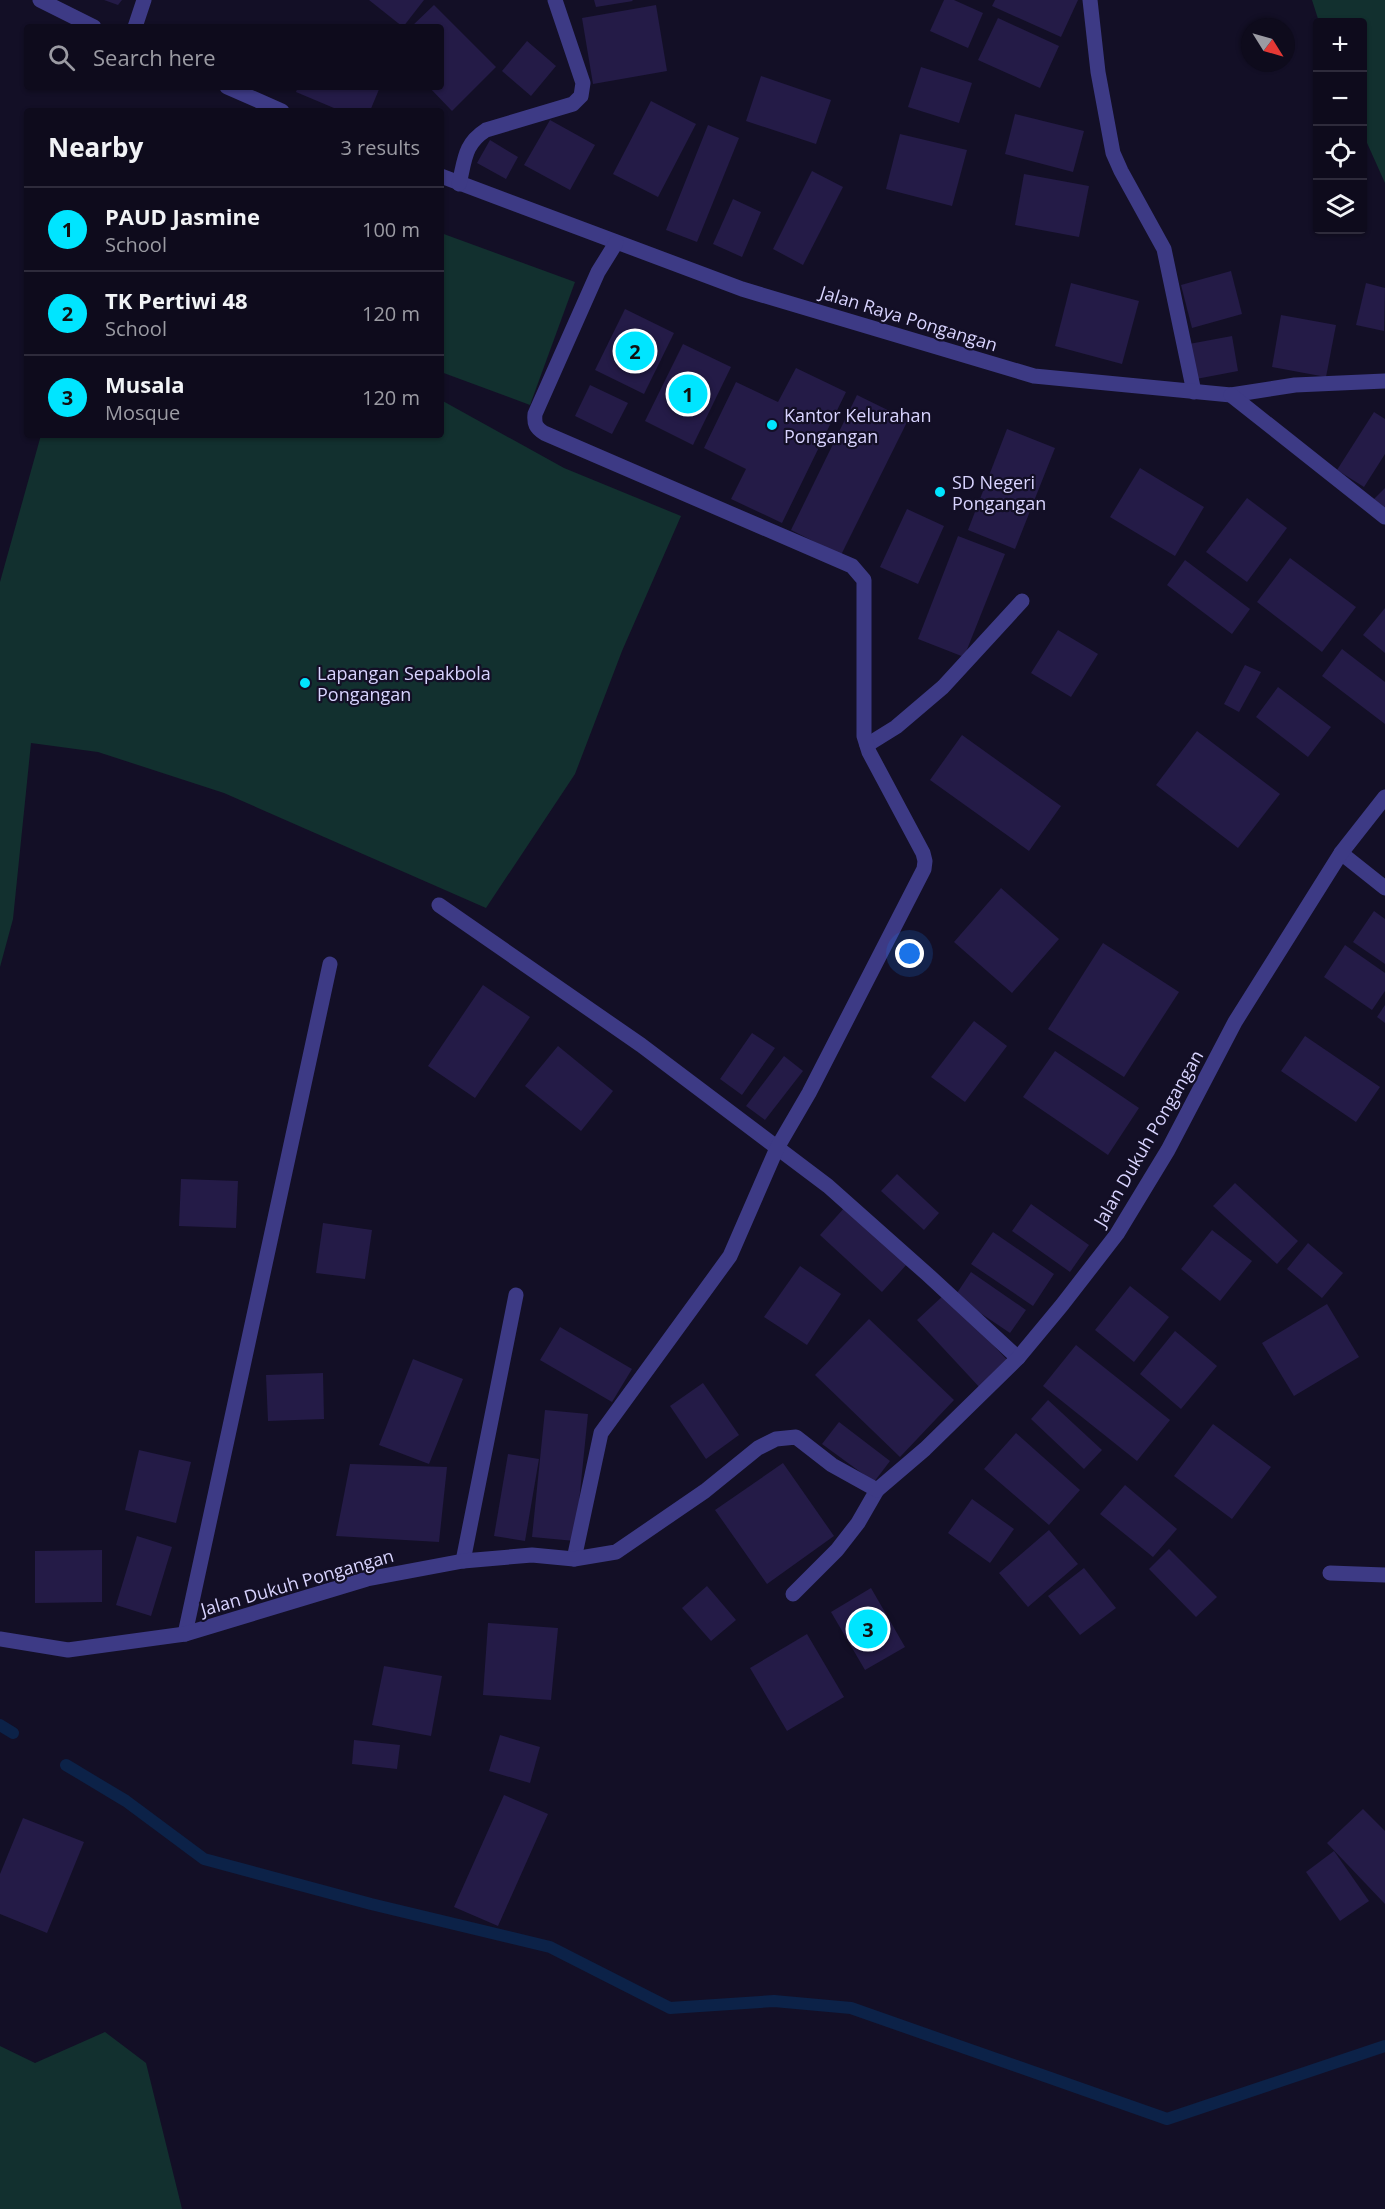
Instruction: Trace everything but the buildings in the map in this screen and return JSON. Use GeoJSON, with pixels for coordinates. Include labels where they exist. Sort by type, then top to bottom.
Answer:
{"type":"FeatureCollection","features":[{"type":"Feature","properties":{"kind":"street"},"geometry":{"type":"LineString","coordinates":[[40,0],[88,24]]}},
{"type":"Feature","properties":{"kind":"street"},"geometry":{"type":"LineString","coordinates":[[136,24],[144,0]]}},
{"type":"Feature","properties":{"kind":"street"},"geometry":{"type":"LineString","coordinates":[[459,184],[468,144],[475,137],[486,130],[573,104],[581,96],[583,82],[555,0]]}},
{"type":"Feature","properties":{"kind":"street"},"geometry":{"type":"LineString","coordinates":[[1090,0],[1098,72],[1113,153],[1120,171],[1164,249],[1194,392]]}},
{"type":"Feature","properties":{"kind":"street"},"geometry":{"type":"LineString","coordinates":[[234,90],[275,108]]}},
{"type":"Feature","properties":{"kind":"street","name":"Jalan Raya Pongangan"},"geometry":{"type":"LineString","coordinates":[[444,177],[742,289],[1034,376],[1232,395],[1295,385],[1385,381]]}},
{"type":"Feature","properties":{"kind":"street"},"geometry":{"type":"LineString","coordinates":[[574,1559],[601,1433],[730,1256],[777,1148],[809,1093],[924,869],[925,861],[864,736],[864,580],[852,566],[544,433],[538,430],[534,423],[535,414],[597,272],[616,243]]}},
{"type":"Feature","properties":{"kind":"street"},"geometry":{"type":"LineString","coordinates":[[1232,395],[1385,517]]}},
{"type":"Feature","properties":{"kind":"street"},"geometry":{"type":"LineString","coordinates":[[867,746],[896,727],[927,701],[1022,601]]}},
{"type":"Feature","properties":{"kind":"street","name":"Jalan Dukuh Pongangan"},"geometry":{"type":"LineString","coordinates":[[793,1594],[837,1550],[858,1523],[877,1490],[925,1449],[1018,1358],[1117,1234],[1168,1150],[1235,1022],[1341,853],[1385,797]]}},
{"type":"Feature","properties":{"kind":"street"},"geometry":{"type":"LineString","coordinates":[[1341,853],[1385,888]]}},
{"type":"Feature","properties":{"kind":"street"},"geometry":{"type":"LineString","coordinates":[[439,905],[641,1045],[828,1186],[1018,1358]]}},
{"type":"Feature","properties":{"kind":"street"},"geometry":{"type":"LineString","coordinates":[[185,1634],[330,964]]}},
{"type":"Feature","properties":{"kind":"street"},"geometry":{"type":"LineString","coordinates":[[463,1561],[516,1295]]}},
{"type":"Feature","properties":{"kind":"street","name":"Jalan Dukuh Pongangan"},"geometry":{"type":"LineString","coordinates":[[0,1639],[68,1650],[185,1634],[367,1579],[463,1561],[532,1555],[574,1559],[616,1552],[705,1491],[758,1448],[776,1439],[796,1437],[832,1465],[877,1490]]}},
{"type":"Feature","properties":{"kind":"street"},"geometry":{"type":"LineString","coordinates":[[1330,1573],[1385,1575]]}},
{"type":"Feature","properties":{"kind":"green space"},"geometry":{"type":"Polygon","coordinates":[[[1312,0],[1385,0],[1385,183],[1367,143],[1367,18],[1318,18],[1312,0]]]}},
{"type":"Feature","properties":{"kind":"green space"},"geometry":{"type":"Polygon","coordinates":[[[444,234],[575,282],[530,405],[444,373],[444,234]]]}},
{"type":"Feature","properties":{"kind":"green space","name":"Lapangan Sepakbola Pongangan"},"geometry":{"type":"Polygon","coordinates":[[[444,402],[564,468],[681,516],[622,651],[575,774],[486,908],[224,793],[98,752],[31,743],[13,919],[0,967],[0,582],[40,438],[444,438],[444,402]]]}},
{"type":"Feature","properties":{"kind":"green space"},"geometry":{"type":"Polygon","coordinates":[[[105,2032],[146,2063],[182,2209],[0,2209],[0,2046],[35,2063],[105,2032]]]}},
{"type":"Feature","properties":{"kind":"waterway"},"geometry":{"type":"LineString","coordinates":[[0,1725],[13,1733]]}},
{"type":"Feature","properties":{"kind":"waterway"},"geometry":{"type":"LineString","coordinates":[[66,1765],[126,1801],[204,1859],[371,1904],[550,1947],[670,2008],[774,2001],[851,2008],[1167,2119],[1385,2046]]}},
{"type":"Feature","properties":{"kind":"place","name":"TK Pertiwi 48"},"geometry":{"type":"Point","coordinates":[635,351]}},
{"type":"Feature","properties":{"kind":"place","name":"PAUD Jasmine"},"geometry":{"type":"Point","coordinates":[688,394]}},
{"type":"Feature","properties":{"kind":"place","name":"Kantor Kelurahan Pongangan"},"geometry":{"type":"Point","coordinates":[772,425]}},
{"type":"Feature","properties":{"kind":"place","name":"SD Negeri Pongangan"},"geometry":{"type":"Point","coordinates":[940,492]}},
{"type":"Feature","properties":{"kind":"place","name":"Lapangan Sepakbola Pongangan"},"geometry":{"type":"Point","coordinates":[305,683]}},
{"type":"Feature","properties":{"kind":"place","name":"Musala"},"geometry":{"type":"Point","coordinates":[868,1629]}}]}
